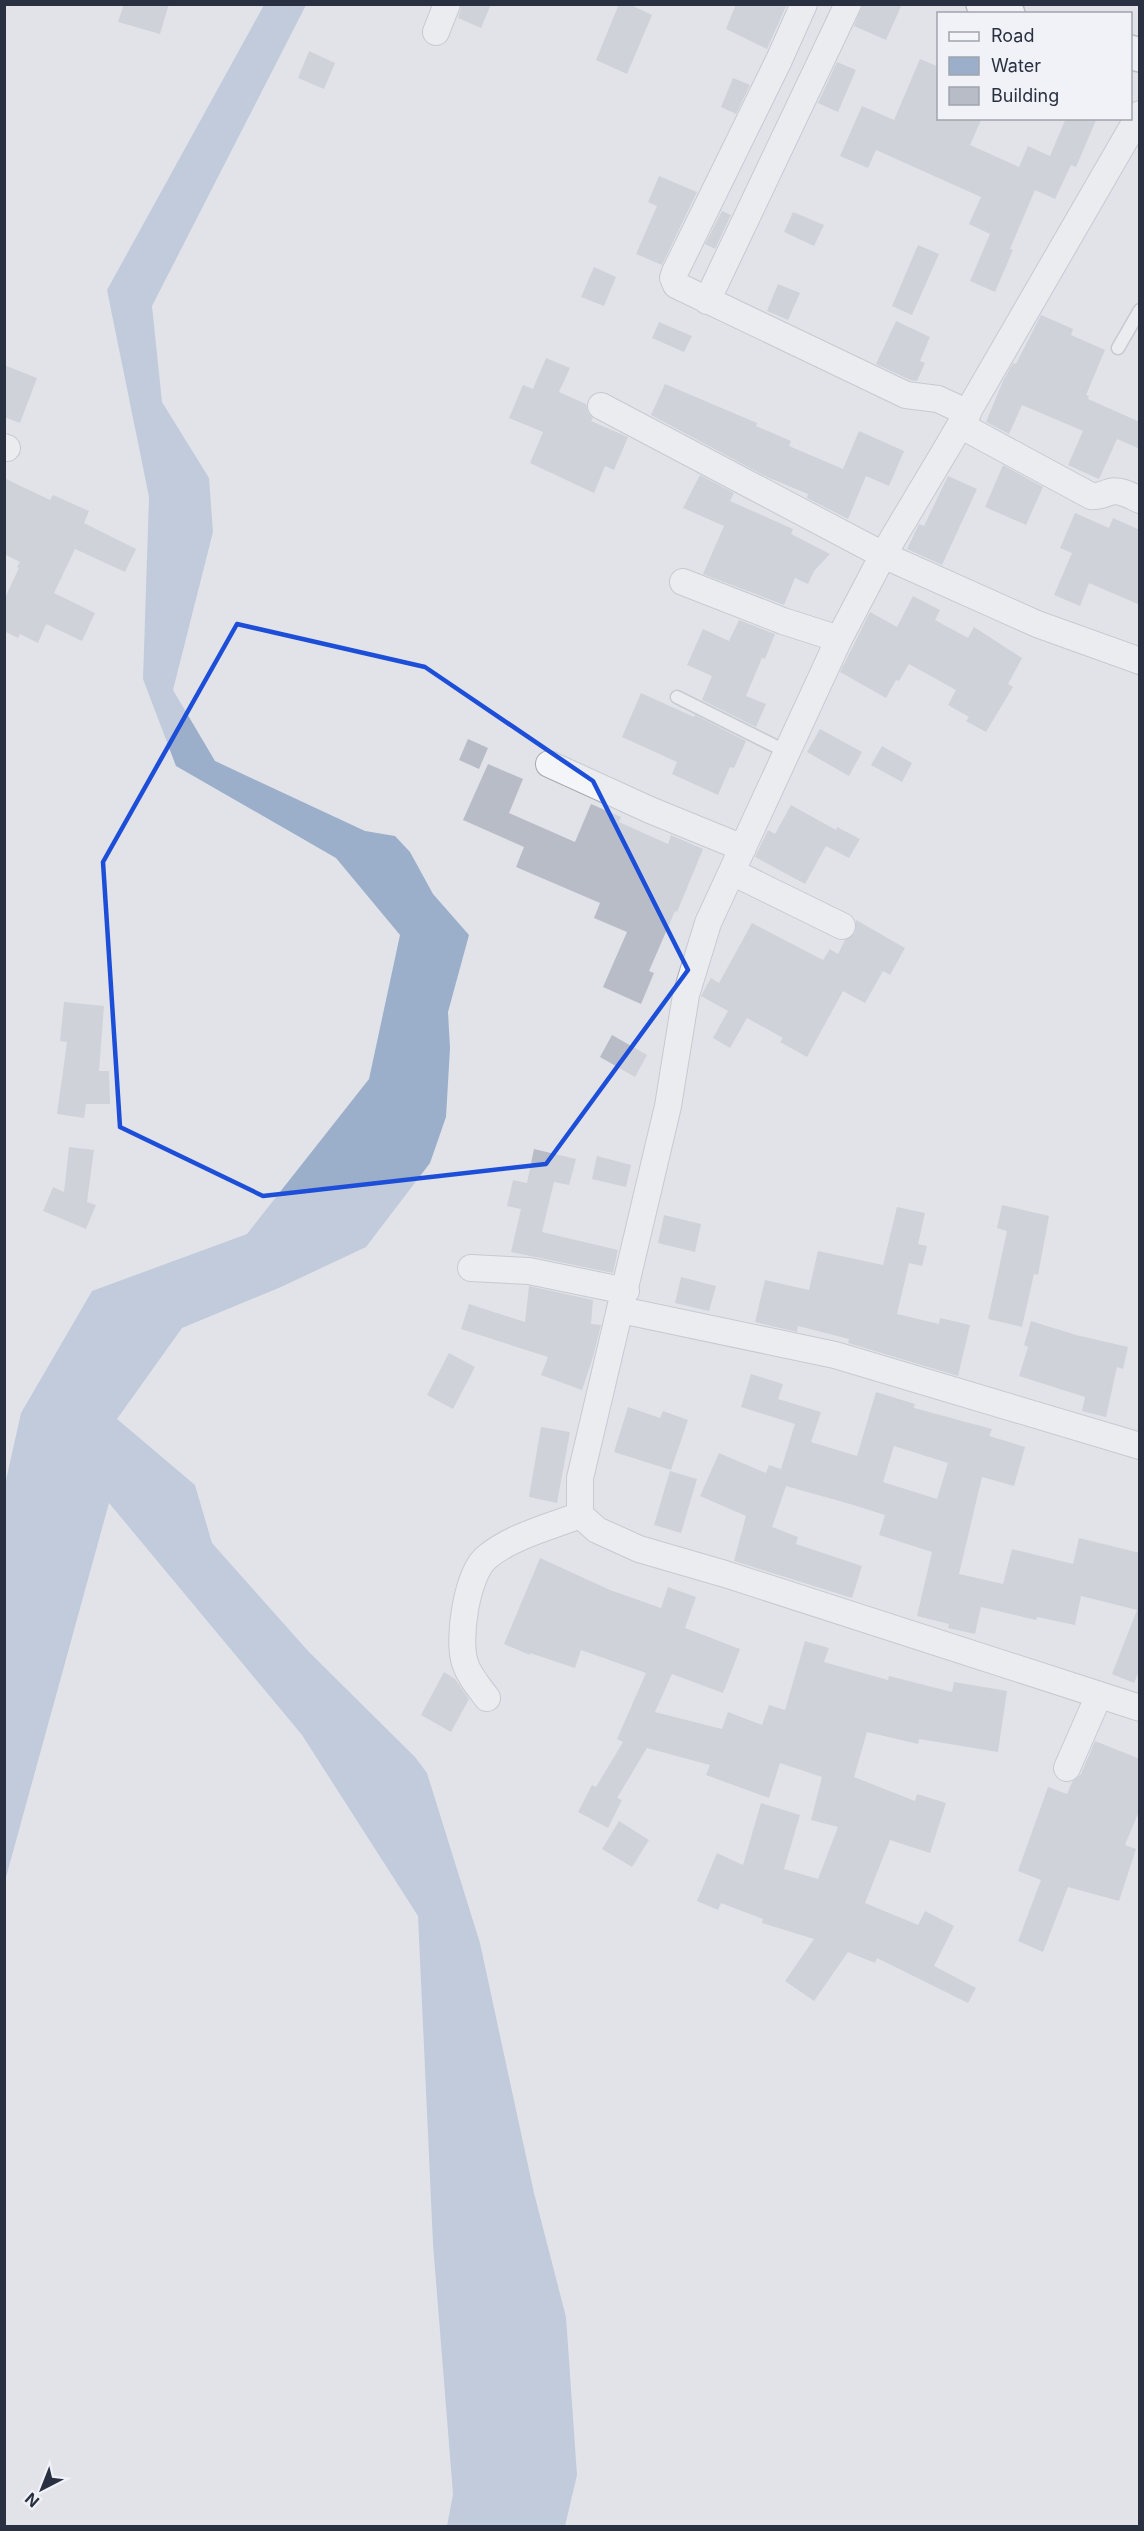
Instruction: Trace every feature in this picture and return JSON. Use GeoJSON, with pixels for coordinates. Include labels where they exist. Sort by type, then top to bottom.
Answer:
{"type":"FeatureCollection","features":[{"type":"Feature","properties":{"kind":"highway"},"geometry":{"type":"LineString","coordinates":[[983,4],[1003,12]]}},
{"type":"Feature","properties":{"kind":"street"},"geometry":{"type":"LineString","coordinates":[[436,32],[447,4]]}},
{"type":"Feature","properties":{"kind":"street"},"geometry":{"type":"LineString","coordinates":[[804,4],[675,272],[673,278],[676,285],[906,395],[938,399],[964,419],[1091,496],[1120,492],[1140,500]]}},
{"type":"Feature","properties":{"kind":"street"},"geometry":{"type":"LineString","coordinates":[[707,301],[848,4]]}},
{"type":"Feature","properties":{"kind":"street"},"geometry":{"type":"LineString","coordinates":[[1140,114],[883,555],[839,639],[708,922],[686,996],[665,1117],[580,1478],[580,1515],[597,1530],[639,1549],[725,1574],[1140,1708]]}},
{"type":"Feature","properties":{"kind":"street"},"geometry":{"type":"LineString","coordinates":[[601,406],[883,555],[1037,624],[1140,662]]}},
{"type":"Feature","properties":{"kind":"street"},"geometry":{"type":"LineString","coordinates":[[683,582],[783,621],[839,639]]}},
{"type":"Feature","properties":{"kind":"street"},"geometry":{"type":"LineString","coordinates":[[549,764],[650,810],[743,848]]}},
{"type":"Feature","properties":{"kind":"street"},"geometry":{"type":"LineString","coordinates":[[732,872],[842,926]]}},
{"type":"Feature","properties":{"kind":"street"},"geometry":{"type":"LineString","coordinates":[[471,1268],[528,1271],[623,1300],[835,1355],[1140,1446]]}},
{"type":"Feature","properties":{"kind":"street"},"geometry":{"type":"LineString","coordinates":[[487,1698],[471,1677],[465,1664],[462,1647],[470,1582],[486,1557],[519,1539],[580,1515]]}},
{"type":"Feature","properties":{"kind":"street"},"geometry":{"type":"LineString","coordinates":[[1067,1768],[1099,1695]]}},
{"type":"Feature","properties":{"kind":"lane"},"geometry":{"type":"LineString","coordinates":[[1118,348],[1140,310]]}},
{"type":"Feature","properties":{"kind":"lane"},"geometry":{"type":"LineString","coordinates":[[677,697],[787,752]]}},
{"type":"Feature","properties":{"kind":"highlighted area"},"geometry":{"type":"Polygon","coordinates":[[[237,624],[425,667],[593,781],[688,970],[546,1164],[263,1196],[120,1127],[103,862],[237,624]]]}},
{"type":"Feature","properties":{"kind":"water"},"geometry":{"type":"Polygon","coordinates":[[[264,5],[306,5],[152,306],[162,402],[209,478],[213,532],[173,690],[215,761],[365,831],[395,836],[410,852],[433,894],[469,935],[448,1012],[450,1048],[446,1117],[430,1163],[366,1247],[281,1287],[182,1328],[117,1419],[195,1485],[212,1543],[309,1652],[415,1757],[427,1773],[480,1943],[534,2193],[566,2317],[577,2475],[565,2526],[447,2526],[453,2494],[433,2244],[418,1916],[302,1735],[109,1503],[5,1881],[4,1489],[21,1413],[92,1291],[247,1234],[369,1079],[400,935],[336,858],[176,766],[143,679],[149,497],[107,290],[264,5]]]}},
{"type":"Feature","properties":{"kind":"building"},"geometry":{"type":"Polygon","coordinates":[[[124,4],[169,4],[160,34],[118,22],[124,4]]]}},
{"type":"Feature","properties":{"kind":"building"},"geometry":{"type":"Polygon","coordinates":[[[462,4],[491,4],[481,28],[458,18],[462,4]]]}},
{"type":"Feature","properties":{"kind":"building"},"geometry":{"type":"Polygon","coordinates":[[[619,4],[629,4],[652,15],[627,74],[596,60],[619,4]]]}},
{"type":"Feature","properties":{"kind":"building"},"geometry":{"type":"Polygon","coordinates":[[[736,4],[787,4],[767,49],[726,29],[736,4]]]}},
{"type":"Feature","properties":{"kind":"building"},"geometry":{"type":"Polygon","coordinates":[[[863,4],[902,4],[886,40],[854,26],[863,4]]]}},
{"type":"Feature","properties":{"kind":"building"},"geometry":{"type":"Polygon","coordinates":[[[309,51],[335,63],[324,89],[298,78],[309,51]]]}},
{"type":"Feature","properties":{"kind":"building"},"geometry":{"type":"Polygon","coordinates":[[[920,59],[937,66],[937,120],[981,120],[970,145],[1019,167],[1028,146],[1050,156],[1065,120],[1096,120],[1076,167],[1071,165],[1055,199],[1035,190],[995,292],[970,281],[990,234],[969,224],[981,197],[876,150],[868,168],[840,156],[862,106],[894,120],[920,59]]]}},
{"type":"Feature","properties":{"kind":"building"},"geometry":{"type":"Polygon","coordinates":[[[837,62],[856,70],[838,112],[818,103],[837,62]]]}},
{"type":"Feature","properties":{"kind":"building"},"geometry":{"type":"Polygon","coordinates":[[[733,78],[750,85],[736,114],[721,107],[733,78]]]}},
{"type":"Feature","properties":{"kind":"building"},"geometry":{"type":"Polygon","coordinates":[[[659,176],[697,192],[662,265],[636,254],[657,206],[648,202],[659,176]]]}},
{"type":"Feature","properties":{"kind":"building"},"geometry":{"type":"Polygon","coordinates":[[[722,211],[731,215],[715,249],[705,244],[722,211]]]}},
{"type":"Feature","properties":{"kind":"building"},"geometry":{"type":"Polygon","coordinates":[[[793,212],[824,225],[814,246],[784,232],[793,212]]]}},
{"type":"Feature","properties":{"kind":"building"},"geometry":{"type":"Polygon","coordinates":[[[918,245],[939,254],[912,315],[892,306],[918,245]]]}},
{"type":"Feature","properties":{"kind":"building"},"geometry":{"type":"Polygon","coordinates":[[[594,267],[616,277],[604,306],[581,297],[594,267]]]}},
{"type":"Feature","properties":{"kind":"building"},"geometry":{"type":"Polygon","coordinates":[[[778,284],[800,293],[788,320],[767,311],[778,284]]]}},
{"type":"Feature","properties":{"kind":"building"},"geometry":{"type":"Polygon","coordinates":[[[1041,315],[1073,329],[1071,335],[1105,350],[1086,395],[1089,396],[1088,399],[1140,422],[1140,449],[1117,439],[1099,479],[1068,465],[1083,431],[1022,405],[1009,434],[986,422],[1003,381],[1013,363],[1016,364],[1041,315]]]}},
{"type":"Feature","properties":{"kind":"building"},"geometry":{"type":"Polygon","coordinates":[[[896,321],[930,337],[920,361],[925,363],[917,381],[876,364],[896,321]]]}},
{"type":"Feature","properties":{"kind":"building"},"geometry":{"type":"Polygon","coordinates":[[[659,322],[692,336],[684,352],[652,338],[659,322]]]}},
{"type":"Feature","properties":{"kind":"building"},"geometry":{"type":"Polygon","coordinates":[[[546,358],[570,368],[559,392],[586,404],[588,413],[593,418],[591,421],[628,437],[614,470],[605,466],[594,493],[530,463],[543,432],[509,418],[523,385],[533,389],[546,358]]]}},
{"type":"Feature","properties":{"kind":"building"},"geometry":{"type":"Polygon","coordinates":[[[4,365],[37,378],[20,423],[4,417],[4,365]]]}},
{"type":"Feature","properties":{"kind":"building"},"geometry":{"type":"Polygon","coordinates":[[[665,384],[757,423],[756,426],[791,441],[789,446],[843,469],[859,431],[904,451],[889,486],[866,476],[848,519],[807,498],[808,494],[767,477],[651,415],[665,384]]]}},
{"type":"Feature","properties":{"kind":"building"},"geometry":{"type":"Polygon","coordinates":[[[1003,465],[1043,487],[1026,525],[985,507],[1003,465]]]}},
{"type":"Feature","properties":{"kind":"building"},"geometry":{"type":"Polygon","coordinates":[[[700,475],[734,493],[730,501],[793,529],[791,534],[830,554],[814,571],[808,584],[795,578],[784,605],[703,574],[724,526],[683,508],[700,475]]]}},
{"type":"Feature","properties":{"kind":"building"},"geometry":{"type":"Polygon","coordinates":[[[948,476],[977,489],[942,565],[907,549],[919,524],[924,526],[948,476]]]}},
{"type":"Feature","properties":{"kind":"building"},"geometry":{"type":"Polygon","coordinates":[[[4,478],[50,500],[53,495],[89,511],[84,523],[136,549],[125,572],[75,549],[54,593],[95,613],[82,641],[46,624],[38,643],[20,634],[18,638],[4,631],[4,600],[20,562],[4,554],[4,478]]]}},
{"type":"Feature","properties":{"kind":"building"},"geometry":{"type":"Polygon","coordinates":[[[1075,513],[1109,528],[1113,518],[1140,530],[1140,605],[1089,583],[1080,606],[1054,595],[1072,553],[1060,548],[1075,513]]]}},
{"type":"Feature","properties":{"kind":"building"},"geometry":{"type":"Polygon","coordinates":[[[913,596],[940,610],[935,620],[968,638],[974,627],[1022,658],[1008,684],[1013,687],[986,732],[966,721],[969,717],[948,705],[956,690],[909,664],[899,681],[896,680],[886,698],[840,672],[870,612],[897,627],[913,596]]]}},
{"type":"Feature","properties":{"kind":"building"},"geometry":{"type":"Polygon","coordinates":[[[739,620],[775,634],[746,696],[766,704],[756,727],[702,700],[712,676],[687,665],[703,629],[729,641],[739,620]]]}},
{"type":"Feature","properties":{"kind":"building"},"geometry":{"type":"Polygon","coordinates":[[[641,693],[694,717],[695,715],[746,741],[734,768],[730,767],[718,795],[672,774],[677,762],[622,737],[641,693]]]}},
{"type":"Feature","properties":{"kind":"building"},"geometry":{"type":"Polygon","coordinates":[[[820,729],[862,752],[849,776],[807,752],[820,729]]]}},
{"type":"Feature","properties":{"kind":"building"},"geometry":{"type":"Polygon","coordinates":[[[468,739],[488,748],[479,769],[459,760],[468,739]]]}},
{"type":"Feature","properties":{"kind":"building"},"geometry":{"type":"Polygon","coordinates":[[[882,746],[912,763],[902,782],[871,765],[882,746]]]}},
{"type":"Feature","properties":{"kind":"building"},"geometry":{"type":"Polygon","coordinates":[[[488,764],[523,779],[509,813],[575,842],[591,804],[621,817],[619,822],[668,844],[671,835],[703,849],[649,971],[654,973],[641,1004],[603,987],[627,932],[594,918],[600,903],[516,867],[524,847],[463,820],[488,764]]]}},
{"type":"Feature","properties":{"kind":"building"},"geometry":{"type":"Polygon","coordinates":[[[791,805],[836,830],[837,827],[860,839],[849,858],[826,846],[805,884],[755,857],[768,830],[775,834],[791,805]]]}},
{"type":"Feature","properties":{"kind":"building"},"geometry":{"type":"Polygon","coordinates":[[[856,920],[905,948],[890,975],[883,971],[865,1003],[843,991],[807,1057],[780,1042],[783,1038],[747,1018],[730,1048],[713,1038],[728,1011],[701,996],[711,978],[719,983],[752,923],[823,960],[830,949],[838,954],[845,940],[855,933],[856,920]]]}},
{"type":"Feature","properties":{"kind":"building"},"geometry":{"type":"Polygon","coordinates":[[[64,1002],[104,1006],[99,1071],[109,1071],[110,1104],[86,1104],[84,1118],[57,1114],[67,1042],[60,1041],[64,1002]]]}},
{"type":"Feature","properties":{"kind":"building"},"geometry":{"type":"Polygon","coordinates":[[[612,1035],[647,1055],[635,1077],[600,1057],[612,1035]]]}},
{"type":"Feature","properties":{"kind":"building"},"geometry":{"type":"Polygon","coordinates":[[[69,1147],[94,1150],[87,1202],[96,1205],[86,1229],[43,1211],[53,1187],[64,1192],[69,1147]]]}},
{"type":"Feature","properties":{"kind":"building"},"geometry":{"type":"Polygon","coordinates":[[[534,1149],[576,1159],[569,1185],[554,1182],[542,1232],[618,1250],[613,1273],[511,1252],[521,1209],[507,1206],[513,1180],[527,1183],[534,1149]]]}},
{"type":"Feature","properties":{"kind":"building"},"geometry":{"type":"Polygon","coordinates":[[[597,1156],[631,1165],[626,1187],[592,1179],[597,1156]]]}},
{"type":"Feature","properties":{"kind":"building"},"geometry":{"type":"Polygon","coordinates":[[[1002,1205],[1049,1216],[1038,1275],[1034,1274],[1022,1327],[988,1319],[1007,1231],[997,1228],[1002,1205]]]}},
{"type":"Feature","properties":{"kind":"building"},"geometry":{"type":"Polygon","coordinates":[[[897,1207],[925,1213],[918,1244],[927,1246],[922,1266],[909,1263],[897,1314],[939,1324],[940,1318],[970,1325],[958,1376],[848,1343],[849,1339],[798,1326],[797,1332],[755,1322],[765,1280],[809,1290],[818,1251],[883,1265],[897,1207]]]}},
{"type":"Feature","properties":{"kind":"building"},"geometry":{"type":"Polygon","coordinates":[[[664,1215],[701,1224],[695,1252],[658,1243],[664,1215]]]}},
{"type":"Feature","properties":{"kind":"building"},"geometry":{"type":"Polygon","coordinates":[[[681,1277],[716,1286],[709,1311],[675,1303],[681,1277]]]}},
{"type":"Feature","properties":{"kind":"building"},"geometry":{"type":"Polygon","coordinates":[[[529,1286],[593,1300],[591,1324],[601,1325],[582,1390],[541,1375],[548,1357],[461,1329],[469,1304],[525,1322],[529,1286]]]}},
{"type":"Feature","properties":{"kind":"building"},"geometry":{"type":"Polygon","coordinates":[[[1031,1321],[1076,1335],[1128,1347],[1123,1369],[1117,1367],[1106,1417],[1082,1411],[1085,1397],[1019,1376],[1028,1347],[1024,1345],[1031,1321]]]}},
{"type":"Feature","properties":{"kind":"building"},"geometry":{"type":"Polygon","coordinates":[[[449,1353],[475,1367],[453,1409],[427,1395],[449,1353]]]}},
{"type":"Feature","properties":{"kind":"building"},"geometry":{"type":"Polygon","coordinates":[[[751,1374],[783,1384],[778,1399],[821,1412],[811,1442],[857,1456],[876,1392],[915,1404],[914,1408],[992,1429],[989,1436],[1025,1447],[1014,1486],[982,1477],[959,1574],[1003,1584],[1012,1549],[1073,1564],[1079,1538],[1140,1553],[1140,1669],[1134,1683],[1112,1674],[1137,1610],[1081,1596],[1075,1625],[1037,1617],[1036,1620],[981,1607],[975,1634],[948,1628],[949,1624],[917,1616],[932,1552],[879,1535],[885,1515],[850,1504],[786,1486],[772,1527],[798,1537],[796,1544],[862,1566],[852,1598],[734,1561],[746,1516],[700,1496],[719,1453],[766,1473],[769,1465],[781,1469],[795,1424],[741,1407],[751,1374]],[[894,1446],[883,1482],[937,1499],[948,1463],[894,1446]]]}},
{"type":"Feature","properties":{"kind":"building"},"geometry":{"type":"Polygon","coordinates":[[[628,1407],[660,1418],[663,1411],[688,1420],[671,1470],[614,1452],[628,1407]]]}},
{"type":"Feature","properties":{"kind":"building"},"geometry":{"type":"Polygon","coordinates":[[[541,1427],[570,1432],[557,1503],[529,1497],[541,1427]]]}},
{"type":"Feature","properties":{"kind":"building"},"geometry":{"type":"Polygon","coordinates":[[[670,1471],[697,1479],[681,1533],[654,1525],[670,1471]]]}},
{"type":"Feature","properties":{"kind":"building"},"geometry":{"type":"Polygon","coordinates":[[[540,1558],[610,1590],[661,1608],[668,1587],[696,1597],[685,1628],[740,1649],[723,1693],[672,1674],[655,1712],[722,1729],[728,1712],[762,1725],[769,1705],[785,1710],[805,1641],[829,1648],[824,1662],[888,1680],[889,1676],[952,1692],[954,1682],[1007,1691],[998,1752],[919,1739],[918,1744],[867,1732],[854,1777],[915,1801],[917,1794],[946,1803],[930,1853],[890,1840],[865,1903],[918,1925],[925,1911],[954,1926],[934,1966],[976,1988],[968,2003],[877,1958],[875,1963],[848,1952],[814,2001],[785,1981],[814,1939],[762,1923],[763,1919],[721,1903],[718,1910],[697,1901],[717,1853],[743,1865],[761,1803],[800,1815],[784,1869],[818,1879],[838,1827],[811,1820],[822,1777],[780,1763],[769,1798],[706,1775],[710,1765],[647,1748],[617,1798],[622,1800],[608,1828],[578,1812],[592,1785],[596,1787],[623,1742],[617,1739],[646,1673],[581,1650],[575,1668],[530,1653],[530,1655],[504,1644],[540,1558]]]}},
{"type":"Feature","properties":{"kind":"building"},"geometry":{"type":"Polygon","coordinates":[[[444,1672],[455,1679],[469,1699],[451,1732],[421,1715],[444,1672]]]}},
{"type":"Feature","properties":{"kind":"building"},"geometry":{"type":"Polygon","coordinates":[[[1095,1741],[1140,1759],[1140,1809],[1125,1845],[1136,1849],[1119,1901],[1068,1887],[1043,1952],[1018,1941],[1041,1880],[1018,1871],[1048,1787],[1067,1794],[1072,1782],[1081,1774],[1095,1741]]]}},
{"type":"Feature","properties":{"kind":"building"},"geometry":{"type":"Polygon","coordinates":[[[619,1821],[649,1840],[632,1867],[602,1849],[619,1821]]]}}]}
